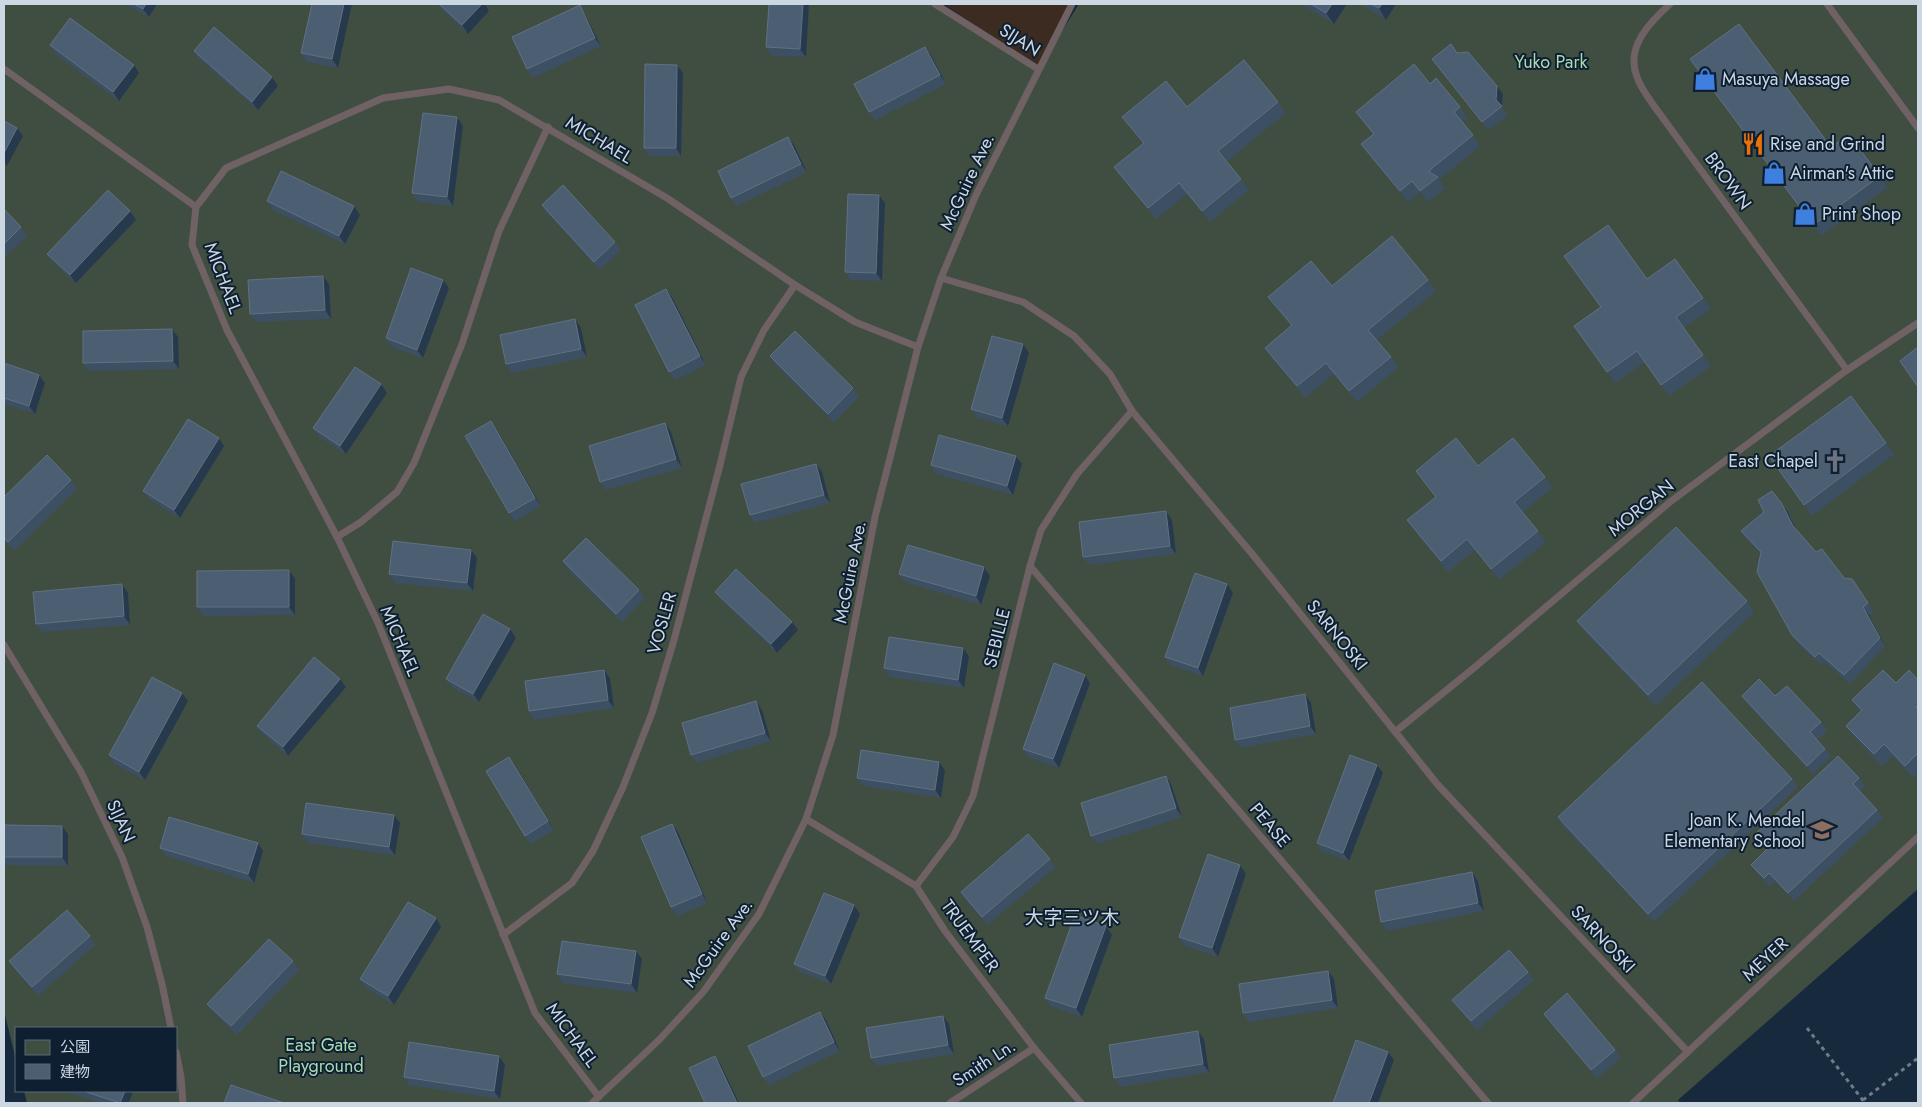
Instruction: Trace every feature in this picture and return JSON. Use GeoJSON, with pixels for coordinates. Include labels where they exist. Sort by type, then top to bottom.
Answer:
{"type":"FeatureCollection","features":[{"type":"Feature","properties":{"kind":"lane","name":"SIJAN"},"geometry":{"type":"LineString","coordinates":[[935,4],[1038,69]]}},
{"type":"Feature","properties":{"kind":"lane","name":"McGuire Ave."},"geometry":{"type":"LineString","coordinates":[[592,1103],[659,1040],[687,1010],[734,950],[759,914],[806,819],[834,735],[875,517],[918,347],[941,278],[976,195],[1072,4]]}},
{"type":"Feature","properties":{"kind":"lane","name":"BROWN"},"geometry":{"type":"LineString","coordinates":[[1670,4],[1651,21],[1637,42],[1634,62],[1637,77],[1656,110],[1847,370]]}},
{"type":"Feature","properties":{"kind":"lane"},"geometry":{"type":"LineString","coordinates":[[1827,4],[1918,128]]}},
{"type":"Feature","properties":{"kind":"lane"},"geometry":{"type":"LineString","coordinates":[[4,69],[196,207]]}},
{"type":"Feature","properties":{"kind":"lane","name":"MICHAEL"},"geometry":{"type":"LineString","coordinates":[[599,1097],[535,1012],[378,623],[337,537],[227,330],[192,245],[196,207],[226,168],[384,98],[449,88],[499,100],[548,127],[667,198],[795,285],[855,322],[918,347]]}},
{"type":"Feature","properties":{"kind":"lane"},"geometry":{"type":"LineString","coordinates":[[337,537],[361,522],[397,492],[414,463],[462,344],[499,231],[548,127]]}},
{"type":"Feature","properties":{"kind":"lane","name":"SARNOSKI"},"geometry":{"type":"LineString","coordinates":[[941,278],[1024,302],[1074,336],[1110,374],[1132,410],[1254,555],[1438,785],[1688,1052]]}},
{"type":"Feature","properties":{"kind":"lane","name":"VOSLER"},"geometry":{"type":"LineString","coordinates":[[503,935],[572,883],[593,851],[623,787],[652,713],[674,640],[741,377],[764,330],[795,285]]}},
{"type":"Feature","properties":{"kind":"lane","name":"MORGAN"},"geometry":{"type":"LineString","coordinates":[[1395,732],[1670,502],[1847,370],[1918,323]]}},
{"type":"Feature","properties":{"kind":"lane","name":"SEBILLE"},"geometry":{"type":"LineString","coordinates":[[916,886],[953,837],[973,796],[1030,566],[1041,530],[1077,474],[1132,410]]}},
{"type":"Feature","properties":{"kind":"lane","name":"PEASE"},"geometry":{"type":"LineString","coordinates":[[1030,566],[1488,1103]]}},
{"type":"Feature","properties":{"kind":"lane","name":"SIJAN"},"geometry":{"type":"LineString","coordinates":[[4,645],[81,772],[122,857],[147,927],[171,1027]]}},
{"type":"Feature","properties":{"kind":"lane","name":"TRUEMPER"},"geometry":{"type":"LineString","coordinates":[[806,819],[916,886],[945,931],[1034,1048],[1081,1103]]}},
{"type":"Feature","properties":{"kind":"lane","name":"MEYER"},"geometry":{"type":"LineString","coordinates":[[1633,1103],[1918,838]]}},
{"type":"Feature","properties":{"kind":"lane","name":"Smith Ln."},"geometry":{"type":"LineString","coordinates":[[950,1103],[1034,1048]]}},
{"type":"Feature","properties":{"kind":"lane"},"geometry":{"type":"LineString","coordinates":[[178,1062],[184,1103]]}},
{"type":"Feature","properties":{"kind":"path"},"geometry":{"type":"LineString","coordinates":[[1808,1028],[1864,1102],[1918,1058]]}},
{"type":"Feature","properties":{"kind":"shaded area"},"geometry":{"type":"Polygon","coordinates":[[[944,4],[1072,4],[1038,69],[944,4]]]}},
{"type":"Feature","properties":{"kind":"green space"},"geometry":{"type":"Polygon","coordinates":[[[4,4],[939,4],[1038,69],[1079,4],[1918,4],[1918,889],[1678,1100],[1680,1103],[27,1103],[24,1092],[178,1092],[178,1027],[15,1027],[15,1056],[4,1011],[4,4]]]}},
{"type":"Feature","properties":{"kind":"building"},"geometry":{"type":"Polygon","coordinates":[[[134,4],[146,4],[143,9],[134,4]]]}},
{"type":"Feature","properties":{"kind":"building"},"geometry":{"type":"Polygon","coordinates":[[[312,4],[344,4],[332,59],[301,53],[312,4]]]}},
{"type":"Feature","properties":{"kind":"building"},"geometry":{"type":"Polygon","coordinates":[[[439,4],[482,4],[462,25],[439,4]]]}},
{"type":"Feature","properties":{"kind":"building"},"geometry":{"type":"Polygon","coordinates":[[[769,4],[803,4],[800,49],[766,47],[769,4]]]}},
{"type":"Feature","properties":{"kind":"building"},"geometry":{"type":"Polygon","coordinates":[[[1311,4],[1332,4],[1326,13],[1311,4]]]}},
{"type":"Feature","properties":{"kind":"building"},"geometry":{"type":"Polygon","coordinates":[[[1371,4],[1382,4],[1379,8],[1371,4]]]}},
{"type":"Feature","properties":{"kind":"building"},"geometry":{"type":"Polygon","coordinates":[[[580,5],[595,38],[527,69],[512,37],[580,5]]]}},
{"type":"Feature","properties":{"kind":"building"},"geometry":{"type":"Polygon","coordinates":[[[70,18],[134,65],[113,92],[50,45],[70,18]]]}},
{"type":"Feature","properties":{"kind":"building"},"geometry":{"type":"Polygon","coordinates":[[[1739,24],[1831,147],[1849,135],[1880,176],[1813,225],[1690,59],[1739,24]]]}},
{"type":"Feature","properties":{"kind":"building"},"geometry":{"type":"Polygon","coordinates":[[[214,27],[272,77],[252,102],[194,51],[214,27]]]}},
{"type":"Feature","properties":{"kind":"building"},"geometry":{"type":"Polygon","coordinates":[[[1451,44],[1457,53],[1468,52],[1497,86],[1496,100],[1502,106],[1482,122],[1432,59],[1451,44]]]}},
{"type":"Feature","properties":{"kind":"building"},"geometry":{"type":"Polygon","coordinates":[[[925,47],[940,75],[869,112],[854,84],[925,47]]]}},
{"type":"Feature","properties":{"kind":"building"},"geometry":{"type":"Polygon","coordinates":[[[1244,60],[1278,102],[1218,151],[1241,179],[1202,211],[1179,183],[1148,208],[1114,167],[1144,143],[1122,117],[1166,81],[1187,107],[1244,60]]]}},
{"type":"Feature","properties":{"kind":"building"},"geometry":{"type":"Polygon","coordinates":[[[645,64],[677,65],[676,148],[644,148],[645,64]]]}},
{"type":"Feature","properties":{"kind":"building"},"geometry":{"type":"Polygon","coordinates":[[[1414,64],[1430,84],[1436,78],[1460,107],[1454,112],[1473,135],[1431,169],[1429,172],[1438,177],[1420,191],[1412,181],[1400,191],[1361,144],[1374,134],[1356,112],[1414,64]]]}},
{"type":"Feature","properties":{"kind":"building"},"geometry":{"type":"Polygon","coordinates":[[[423,113],[457,117],[447,197],[412,193],[423,113]]]}},
{"type":"Feature","properties":{"kind":"building"},"geometry":{"type":"Polygon","coordinates":[[[4,121],[17,128],[4,153],[4,121]]]}},
{"type":"Feature","properties":{"kind":"building"},"geometry":{"type":"Polygon","coordinates":[[[788,137],[801,164],[731,198],[718,171],[788,137]]]}},
{"type":"Feature","properties":{"kind":"building"},"geometry":{"type":"Polygon","coordinates":[[[281,171],[354,206],[339,236],[267,201],[281,171]]]}},
{"type":"Feature","properties":{"kind":"building"},"geometry":{"type":"Polygon","coordinates":[[[563,185],[615,242],[594,262],[542,205],[563,185]]]}},
{"type":"Feature","properties":{"kind":"building"},"geometry":{"type":"Polygon","coordinates":[[[108,190],[130,211],[70,275],[47,254],[108,190]]]}},
{"type":"Feature","properties":{"kind":"building"},"geometry":{"type":"Polygon","coordinates":[[[848,194],[879,195],[876,273],[845,272],[848,194]]]}},
{"type":"Feature","properties":{"kind":"building"},"geometry":{"type":"Polygon","coordinates":[[[4,209],[21,227],[4,244],[4,209]]]}},
{"type":"Feature","properties":{"kind":"building"},"geometry":{"type":"Polygon","coordinates":[[[1608,225],[1647,279],[1675,259],[1703,298],[1676,317],[1703,355],[1661,385],[1637,351],[1607,372],[1574,326],[1601,307],[1564,256],[1608,225]]]}},
{"type":"Feature","properties":{"kind":"building"},"geometry":{"type":"Polygon","coordinates":[[[1392,236],[1428,280],[1368,330],[1391,357],[1349,391],[1326,363],[1297,386],[1265,348],[1292,325],[1268,297],[1311,261],[1332,286],[1392,236]]]}},
{"type":"Feature","properties":{"kind":"building"},"geometry":{"type":"Polygon","coordinates":[[[411,268],[443,280],[417,350],[386,338],[411,268]]]}},
{"type":"Feature","properties":{"kind":"building"},"geometry":{"type":"Polygon","coordinates":[[[323,276],[325,310],[250,314],[248,280],[323,276]]]}},
{"type":"Feature","properties":{"kind":"building"},"geometry":{"type":"Polygon","coordinates":[[[666,289],[700,356],[669,372],[635,305],[666,289]]]}},
{"type":"Feature","properties":{"kind":"building"},"geometry":{"type":"Polygon","coordinates":[[[575,319],[581,349],[506,364],[500,335],[575,319]]]}},
{"type":"Feature","properties":{"kind":"building"},"geometry":{"type":"Polygon","coordinates":[[[172,329],[173,361],[83,363],[83,331],[172,329]]]}},
{"type":"Feature","properties":{"kind":"building"},"geometry":{"type":"Polygon","coordinates":[[[795,331],[853,388],[828,414],[770,356],[795,331]]]}},
{"type":"Feature","properties":{"kind":"building"},"geometry":{"type":"Polygon","coordinates":[[[992,336],[1023,344],[1002,418],[971,409],[992,336]]]}},
{"type":"Feature","properties":{"kind":"building"},"geometry":{"type":"Polygon","coordinates":[[[1918,347],[1918,387],[1900,361],[1918,347]]]}},
{"type":"Feature","properties":{"kind":"building"},"geometry":{"type":"Polygon","coordinates":[[[4,363],[39,375],[29,406],[4,398],[4,363]]]}},
{"type":"Feature","properties":{"kind":"building"},"geometry":{"type":"Polygon","coordinates":[[[355,367],[381,384],[340,446],[313,428],[355,367]]]}},
{"type":"Feature","properties":{"kind":"building","name":"East Chapel"},"geometry":{"type":"Polygon","coordinates":[[[1851,396],[1886,443],[1804,505],[1769,456],[1851,396]]]}},
{"type":"Feature","properties":{"kind":"building"},"geometry":{"type":"Polygon","coordinates":[[[188,419],[219,438],[174,510],[143,491],[188,419]]]}},
{"type":"Feature","properties":{"kind":"building"},"geometry":{"type":"Polygon","coordinates":[[[491,421],[535,498],[509,513],[465,436],[491,421]]]}},
{"type":"Feature","properties":{"kind":"building"},"geometry":{"type":"Polygon","coordinates":[[[665,423],[676,459],[600,482],[589,446],[665,423]]]}},
{"type":"Feature","properties":{"kind":"building"},"geometry":{"type":"Polygon","coordinates":[[[939,435],[1016,456],[1007,486],[931,465],[939,435]]]}},
{"type":"Feature","properties":{"kind":"building"},"geometry":{"type":"Polygon","coordinates":[[[1456,438],[1478,466],[1513,438],[1545,477],[1514,502],[1538,531],[1491,569],[1467,539],[1441,561],[1407,520],[1436,497],[1416,471],[1456,438]]]}},
{"type":"Feature","properties":{"kind":"building"},"geometry":{"type":"Polygon","coordinates":[[[47,455],[71,480],[8,542],[4,538],[4,497],[47,455]]]}},
{"type":"Feature","properties":{"kind":"building"},"geometry":{"type":"Polygon","coordinates":[[[816,464],[824,495],[750,515],[741,484],[816,464]]]}},
{"type":"Feature","properties":{"kind":"building"},"geometry":{"type":"Polygon","coordinates":[[[1772,491],[1782,504],[1793,526],[1816,552],[1822,549],[1844,578],[1852,579],[1868,603],[1863,607],[1880,638],[1844,675],[1819,653],[1815,657],[1792,635],[1757,572],[1761,552],[1741,531],[1764,512],[1758,500],[1772,491]]]}},
{"type":"Feature","properties":{"kind":"building"},"geometry":{"type":"Polygon","coordinates":[[[1166,511],[1170,546],[1083,557],[1079,522],[1166,511]]]}},
{"type":"Feature","properties":{"kind":"building"},"geometry":{"type":"Polygon","coordinates":[[[1676,527],[1747,601],[1648,695],[1577,621],[1676,527]]]}},
{"type":"Feature","properties":{"kind":"building"},"geometry":{"type":"Polygon","coordinates":[[[586,538],[639,590],[616,614],[563,561],[586,538]]]}},
{"type":"Feature","properties":{"kind":"building"},"geometry":{"type":"Polygon","coordinates":[[[393,541],[471,550],[467,583],[389,574],[393,541]]]}},
{"type":"Feature","properties":{"kind":"building"},"geometry":{"type":"Polygon","coordinates":[[[908,545],[984,567],[976,596],[899,574],[908,545]]]}},
{"type":"Feature","properties":{"kind":"building"},"geometry":{"type":"Polygon","coordinates":[[[736,569],[792,622],[771,644],[715,592],[736,569]]]}},
{"type":"Feature","properties":{"kind":"building"},"geometry":{"type":"Polygon","coordinates":[[[289,570],[289,607],[197,607],[197,571],[289,570]]]}},
{"type":"Feature","properties":{"kind":"building"},"geometry":{"type":"Polygon","coordinates":[[[1195,573],[1227,584],[1198,668],[1165,657],[1195,573]]]}},
{"type":"Feature","properties":{"kind":"building"},"geometry":{"type":"Polygon","coordinates":[[[122,584],[124,616],[36,624],[33,592],[122,584]]]}},
{"type":"Feature","properties":{"kind":"building"},"geometry":{"type":"Polygon","coordinates":[[[483,614],[510,629],[473,694],[446,679],[483,614]]]}},
{"type":"Feature","properties":{"kind":"building"},"geometry":{"type":"Polygon","coordinates":[[[889,637],[963,648],[958,680],[884,668],[889,637]]]}},
{"type":"Feature","properties":{"kind":"building"},"geometry":{"type":"Polygon","coordinates":[[[314,657],[340,679],[283,747],[257,726],[314,657]]]}},
{"type":"Feature","properties":{"kind":"building"},"geometry":{"type":"Polygon","coordinates":[[[1054,663],[1085,675],[1053,759],[1023,749],[1054,663]]]}},
{"type":"Feature","properties":{"kind":"building"},"geometry":{"type":"Polygon","coordinates":[[[604,670],[608,700],[529,711],[525,681],[604,670]]]}},
{"type":"Feature","properties":{"kind":"building"},"geometry":{"type":"Polygon","coordinates":[[[1883,670],[1896,683],[1909,670],[1918,680],[1918,705],[1916,707],[1918,709],[1918,753],[1905,766],[1884,744],[1874,754],[1846,726],[1862,710],[1852,700],[1883,670]]]}},
{"type":"Feature","properties":{"kind":"building"},"geometry":{"type":"Polygon","coordinates":[[[152,677],[182,693],[139,772],[109,755],[152,677]]]}},
{"type":"Feature","properties":{"kind":"building"},"geometry":{"type":"Polygon","coordinates":[[[1759,679],[1775,696],[1787,686],[1821,722],[1810,732],[1825,749],[1807,766],[1742,696],[1759,679]]]}},
{"type":"Feature","properties":{"kind":"building"},"geometry":{"type":"Polygon","coordinates":[[[1702,682],[1792,779],[1648,914],[1558,817],[1702,682]]]}},
{"type":"Feature","properties":{"kind":"building"},"geometry":{"type":"Polygon","coordinates":[[[1305,694],[1310,726],[1235,740],[1230,708],[1305,694]]]}},
{"type":"Feature","properties":{"kind":"building"},"geometry":{"type":"Polygon","coordinates":[[[756,701],[765,733],[691,755],[682,723],[756,701]]]}},
{"type":"Feature","properties":{"kind":"building"},"geometry":{"type":"Polygon","coordinates":[[[861,750],[939,762],[935,790],[857,778],[861,750]]]}},
{"type":"Feature","properties":{"kind":"building"},"geometry":{"type":"Polygon","coordinates":[[[1350,755],[1377,765],[1343,853],[1317,843],[1350,755]]]}},
{"type":"Feature","properties":{"kind":"building","name":"Joan K. Mendel Elementary School"},"geometry":{"type":"Polygon","coordinates":[[[1838,756],[1859,778],[1853,784],[1877,810],[1788,893],[1769,873],[1764,878],[1751,865],[1768,848],[1755,834],[1838,756]]]}},
{"type":"Feature","properties":{"kind":"building"},"geometry":{"type":"Polygon","coordinates":[[[509,757],[548,821],[525,836],[486,771],[509,757]]]}},
{"type":"Feature","properties":{"kind":"building"},"geometry":{"type":"Polygon","coordinates":[[[1166,776],[1176,808],[1091,836],[1081,803],[1166,776]]]}},
{"type":"Feature","properties":{"kind":"building"},"geometry":{"type":"Polygon","coordinates":[[[306,803],[394,815],[389,847],[302,834],[306,803]]]}},
{"type":"Feature","properties":{"kind":"building"},"geometry":{"type":"Polygon","coordinates":[[[169,817],[258,843],[248,874],[160,848],[169,817]]]}},
{"type":"Feature","properties":{"kind":"building"},"geometry":{"type":"Polygon","coordinates":[[[672,824],[702,894],[671,907],[641,837],[672,824]]]}},
{"type":"Feature","properties":{"kind":"building"},"geometry":{"type":"Polygon","coordinates":[[[4,825],[62,826],[62,857],[4,857],[4,825]]]}},
{"type":"Feature","properties":{"kind":"building"},"geometry":{"type":"Polygon","coordinates":[[[1028,834],[1050,859],[982,917],[961,892],[1028,834]]]}},
{"type":"Feature","properties":{"kind":"building"},"geometry":{"type":"Polygon","coordinates":[[[1208,854],[1240,865],[1212,948],[1179,937],[1208,854]]]}},
{"type":"Feature","properties":{"kind":"building"},"geometry":{"type":"Polygon","coordinates":[[[1472,872],[1478,903],[1381,922],[1375,891],[1472,872]]]}},
{"type":"Feature","properties":{"kind":"building"},"geometry":{"type":"Polygon","coordinates":[[[824,893],[854,905],[825,976],[794,964],[824,893]]]}},
{"type":"Feature","properties":{"kind":"building"},"geometry":{"type":"Polygon","coordinates":[[[408,902],[436,918],[388,996],[360,979],[408,902]]]}},
{"type":"Feature","properties":{"kind":"building"},"geometry":{"type":"Polygon","coordinates":[[[67,910],[90,936],[32,987],[9,961],[67,910]]]}},
{"type":"Feature","properties":{"kind":"building"},"geometry":{"type":"Polygon","coordinates":[[[1075,915],[1106,926],[1076,1008],[1045,998],[1075,915]]]}},
{"type":"Feature","properties":{"kind":"building"},"geometry":{"type":"Polygon","coordinates":[[[269,939],[293,961],[231,1026],[207,1004],[269,939]]]}},
{"type":"Feature","properties":{"kind":"building"},"geometry":{"type":"Polygon","coordinates":[[[562,941],[636,951],[631,984],[557,974],[562,941]]]}},
{"type":"Feature","properties":{"kind":"building"},"geometry":{"type":"Polygon","coordinates":[[[1509,950],[1528,972],[1471,1021],[1452,1000],[1509,950]]]}},
{"type":"Feature","properties":{"kind":"building"},"geometry":{"type":"Polygon","coordinates":[[[1328,971],[1332,1000],[1243,1013],[1239,984],[1328,971]]]}},
{"type":"Feature","properties":{"kind":"building"},"geometry":{"type":"Polygon","coordinates":[[[1567,993],[1615,1050],[1591,1070],[1544,1014],[1567,993]]]}},
{"type":"Feature","properties":{"kind":"building"},"geometry":{"type":"Polygon","coordinates":[[[820,1012],[834,1042],[763,1077],[748,1046],[820,1012]]]}},
{"type":"Feature","properties":{"kind":"building"},"geometry":{"type":"Polygon","coordinates":[[[943,1016],[948,1045],[871,1058],[866,1028],[943,1016]]]}},
{"type":"Feature","properties":{"kind":"building"},"geometry":{"type":"Polygon","coordinates":[[[1198,1031],[1203,1064],[1114,1078],[1109,1045],[1198,1031]]]}},
{"type":"Feature","properties":{"kind":"building"},"geometry":{"type":"Polygon","coordinates":[[[1356,1040],[1388,1052],[1369,1103],[1333,1103],[1356,1040]]]}},
{"type":"Feature","properties":{"kind":"building"},"geometry":{"type":"Polygon","coordinates":[[[409,1042],[499,1056],[494,1091],[404,1077],[409,1042]]]}},
{"type":"Feature","properties":{"kind":"building"},"geometry":{"type":"Polygon","coordinates":[[[715,1056],[737,1103],[705,1103],[689,1068],[715,1056]]]}},
{"type":"Feature","properties":{"kind":"building"},"geometry":{"type":"Polygon","coordinates":[[[231,1085],[284,1103],[224,1103],[231,1085]]]}},
{"type":"Feature","properties":{"kind":"building"},"geometry":{"type":"Polygon","coordinates":[[[86,1092],[125,1092],[120,1103],[86,1092]]]}},
{"type":"Feature","properties":{"kind":"place","name":"Masuya Massage"},"geometry":{"type":"Point","coordinates":[1705,79]}},
{"type":"Feature","properties":{"kind":"place","name":"Rise and Grind"},"geometry":{"type":"Point","coordinates":[1753,144]}},
{"type":"Feature","properties":{"kind":"place","name":"Airman's Attic"},"geometry":{"type":"Point","coordinates":[1774,173]}},
{"type":"Feature","properties":{"kind":"place","name":"Print Shop"},"geometry":{"type":"Point","coordinates":[1805,214]}},
{"type":"Feature","properties":{"kind":"place","name":"East Chapel"},"geometry":{"type":"Point","coordinates":[1835,461]}},
{"type":"Feature","properties":{"kind":"place","name":"Joan K. Mendel Elementary School"},"geometry":{"type":"Point","coordinates":[1822,830]}},
{"type":"Feature","properties":{"kind":"district","name":"大字三ツ木"},"geometry":{"type":"Point","coordinates":[1072,917]}},
{"type":"Feature","properties":{"kind":"park label","name":"Yuko Park"},"geometry":{"type":"Point","coordinates":[1551,62]}},
{"type":"Feature","properties":{"kind":"park label","name":"East Gate Playground"},"geometry":{"type":"Point","coordinates":[321,1055]}}]}
